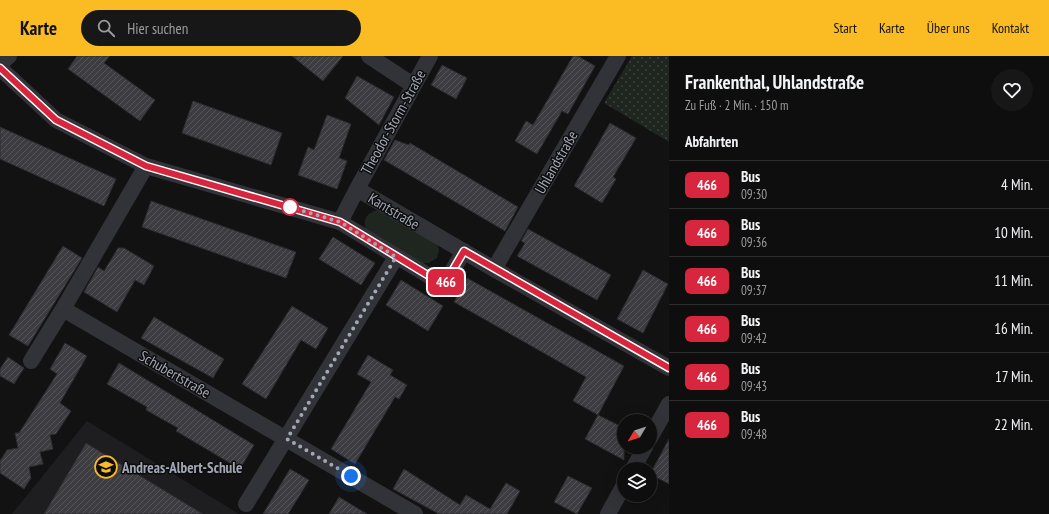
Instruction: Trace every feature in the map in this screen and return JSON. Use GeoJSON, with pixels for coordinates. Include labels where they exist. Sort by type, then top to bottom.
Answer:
{"type":"FeatureCollection","features":[{"type":"Feature","properties":{"kind":"street"},"geometry":{"type":"LineString","coordinates":[[0,64],[9,56]]}},
{"type":"Feature","properties":{"kind":"street"},"geometry":{"type":"LineString","coordinates":[[369,56],[413,85]]}},
{"type":"Feature","properties":{"kind":"street","name":"Theodor-Storm-Straße"},"geometry":{"type":"LineString","coordinates":[[357,189],[430,56]]}},
{"type":"Feature","properties":{"kind":"street","name":"Uhlandstraße"},"geometry":{"type":"LineString","coordinates":[[494,269],[618,56]]}},
{"type":"Feature","properties":{"kind":"street"},"geometry":{"type":"LineString","coordinates":[[0,68],[56,120],[146,166],[340,222],[444,285],[464,251]]}},
{"type":"Feature","properties":{"kind":"street"},"geometry":{"type":"LineString","coordinates":[[31,361],[64,309],[146,166]]}},
{"type":"Feature","properties":{"kind":"street","name":"Kantstraße"},"geometry":{"type":"LineString","coordinates":[[340,222],[357,189],[494,269],[669,368]]}},
{"type":"Feature","properties":{"kind":"street"},"geometry":{"type":"LineString","coordinates":[[246,504],[287,439],[396,257]]}},
{"type":"Feature","properties":{"kind":"street","name":"Schubertstraße"},"geometry":{"type":"LineString","coordinates":[[64,309],[415,514]]}},
{"type":"Feature","properties":{"kind":"street"},"geometry":{"type":"LineString","coordinates":[[657,426],[669,404]]}},
{"type":"Feature","properties":{"kind":"street"},"geometry":{"type":"LineString","coordinates":[[608,514],[617,498]]}},
{"type":"Feature","properties":{"kind":"shaded area"},"geometry":{"type":"Polygon","coordinates":[[[632,56],[669,56],[669,142],[604,103],[632,56]]]}},
{"type":"Feature","properties":{"kind":"shaded area"},"geometry":{"type":"Polygon","coordinates":[[[378,210],[437,244],[439,250],[437,258],[429,263],[421,263],[366,229],[365,219],[371,212],[378,210]]]}},
{"type":"Feature","properties":{"kind":"shaded area","name":"Andreas-Albert-Schule"},"geometry":{"type":"Polygon","coordinates":[[[87,421],[239,514],[12,514],[87,421]]]}},
{"type":"Feature","properties":{"kind":"building"},"geometry":{"type":"Polygon","coordinates":[[[77,56],[110,56],[104,63],[155,100],[140,121],[68,69],[77,56]]]}},
{"type":"Feature","properties":{"kind":"building"},"geometry":{"type":"Polygon","coordinates":[[[292,56],[343,56],[323,81],[292,56]]]}},
{"type":"Feature","properties":{"kind":"building"},"geometry":{"type":"Polygon","coordinates":[[[573,56],[578,56],[595,66],[568,114],[562,111],[537,154],[515,141],[526,121],[533,125],[573,56]]]}},
{"type":"Feature","properties":{"kind":"building"},"geometry":{"type":"Polygon","coordinates":[[[442,65],[467,78],[456,99],[431,85],[442,65]]]}},
{"type":"Feature","properties":{"kind":"building"},"geometry":{"type":"Polygon","coordinates":[[[357,76],[394,97],[379,125],[345,98],[357,76]]]}},
{"type":"Feature","properties":{"kind":"building"},"geometry":{"type":"Polygon","coordinates":[[[193,101],[282,133],[271,165],[182,133],[193,101]]]}},
{"type":"Feature","properties":{"kind":"building"},"geometry":{"type":"Polygon","coordinates":[[[327,115],[351,124],[339,158],[347,161],[337,189],[298,175],[308,147],[314,150],[327,115]]]}},
{"type":"Feature","properties":{"kind":"building"},"geometry":{"type":"Polygon","coordinates":[[[610,123],[636,138],[613,177],[616,179],[602,203],[574,186],[610,123]]]}},
{"type":"Feature","properties":{"kind":"building"},"geometry":{"type":"Polygon","coordinates":[[[0,127],[116,179],[104,206],[0,159],[0,127]]]}},
{"type":"Feature","properties":{"kind":"building"},"geometry":{"type":"Polygon","coordinates":[[[395,140],[409,145],[410,143],[518,207],[505,231],[384,160],[395,140]]]}},
{"type":"Feature","properties":{"kind":"building"},"geometry":{"type":"Polygon","coordinates":[[[151,201],[296,252],[286,278],[142,227],[151,201]]]}},
{"type":"Feature","properties":{"kind":"building"},"geometry":{"type":"Polygon","coordinates":[[[528,229],[611,275],[597,300],[517,256],[525,243],[521,241],[528,229]]]}},
{"type":"Feature","properties":{"kind":"building"},"geometry":{"type":"Polygon","coordinates":[[[333,237],[375,263],[361,285],[319,259],[333,237]]]}},
{"type":"Feature","properties":{"kind":"building"},"geometry":{"type":"Polygon","coordinates":[[[63,246],[82,258],[28,346],[9,335],[63,246]]]}},
{"type":"Feature","properties":{"kind":"building"},"geometry":{"type":"Polygon","coordinates":[[[118,248],[124,248],[154,266],[144,285],[135,280],[117,312],[84,292],[98,267],[104,271],[118,248]]]}},
{"type":"Feature","properties":{"kind":"building"},"geometry":{"type":"Polygon","coordinates":[[[643,270],[668,284],[643,333],[617,319],[643,270]]]}},
{"type":"Feature","properties":{"kind":"building"},"geometry":{"type":"Polygon","coordinates":[[[467,278],[624,366],[598,415],[573,401],[586,377],[454,302],[467,278]]]}},
{"type":"Feature","properties":{"kind":"building"},"geometry":{"type":"Polygon","coordinates":[[[401,280],[443,306],[428,331],[386,305],[401,280]]]}},
{"type":"Feature","properties":{"kind":"building"},"geometry":{"type":"Polygon","coordinates":[[[292,306],[328,328],[316,349],[301,340],[266,399],[242,384],[292,306]]]}},
{"type":"Feature","properties":{"kind":"building"},"geometry":{"type":"Polygon","coordinates":[[[154,317],[224,359],[213,378],[141,338],[154,317]]]}},
{"type":"Feature","properties":{"kind":"building"},"geometry":{"type":"Polygon","coordinates":[[[65,343],[87,356],[60,403],[71,411],[56,434],[50,435],[53,449],[40,452],[43,464],[29,467],[31,478],[24,489],[0,473],[0,461],[7,450],[18,448],[15,433],[19,433],[57,374],[50,369],[65,343]]]}},
{"type":"Feature","properties":{"kind":"building"},"geometry":{"type":"Polygon","coordinates":[[[368,355],[393,370],[390,375],[407,385],[399,399],[395,397],[355,464],[331,449],[371,382],[357,374],[368,355]]]}},
{"type":"Feature","properties":{"kind":"building"},"geometry":{"type":"Polygon","coordinates":[[[8,357],[24,368],[14,384],[0,376],[0,369],[8,357]]]}},
{"type":"Feature","properties":{"kind":"building"},"geometry":{"type":"Polygon","coordinates":[[[119,363],[254,445],[240,469],[176,431],[178,428],[146,410],[147,407],[107,384],[119,363]]]}},
{"type":"Feature","properties":{"kind":"building"},"geometry":{"type":"Polygon","coordinates":[[[598,415],[617,424],[617,454],[624,454],[624,460],[585,439],[598,415]]]}},
{"type":"Feature","properties":{"kind":"building"},"geometry":{"type":"Polygon","coordinates":[[[669,439],[669,484],[657,478],[657,462],[669,439]]]}},
{"type":"Feature","properties":{"kind":"building"},"geometry":{"type":"Polygon","coordinates":[[[86,443],[203,514],[44,514],[86,443]]]}},
{"type":"Feature","properties":{"kind":"building"},"geometry":{"type":"Polygon","coordinates":[[[290,469],[309,480],[288,514],[263,514],[290,469]]]}},
{"type":"Feature","properties":{"kind":"building"},"geometry":{"type":"Polygon","coordinates":[[[404,469],[460,505],[466,495],[490,509],[506,483],[520,491],[507,514],[439,514],[393,489],[404,469]]]}},
{"type":"Feature","properties":{"kind":"building"},"geometry":{"type":"Polygon","coordinates":[[[568,476],[592,488],[577,514],[554,502],[568,476]]]}},
{"type":"Feature","properties":{"kind":"building"},"geometry":{"type":"Polygon","coordinates":[[[339,497],[367,514],[329,514],[339,497]]]}},
{"type":"Feature","properties":{"kind":"bus line","name":"466"},"geometry":{"type":"LineString","coordinates":[[0,68],[56,120],[146,166],[340,222],[444,285],[464,251],[669,368]]}},
{"type":"Feature","properties":{"kind":"place","name":"Andreas-Albert-Schule"},"geometry":{"type":"Point","coordinates":[106,467]}},
{"type":"Feature","properties":{"kind":"route"},"geometry":{"type":"LineString","coordinates":[[290,207],[340,222],[396,257],[287,439],[351,476]]}}]}
